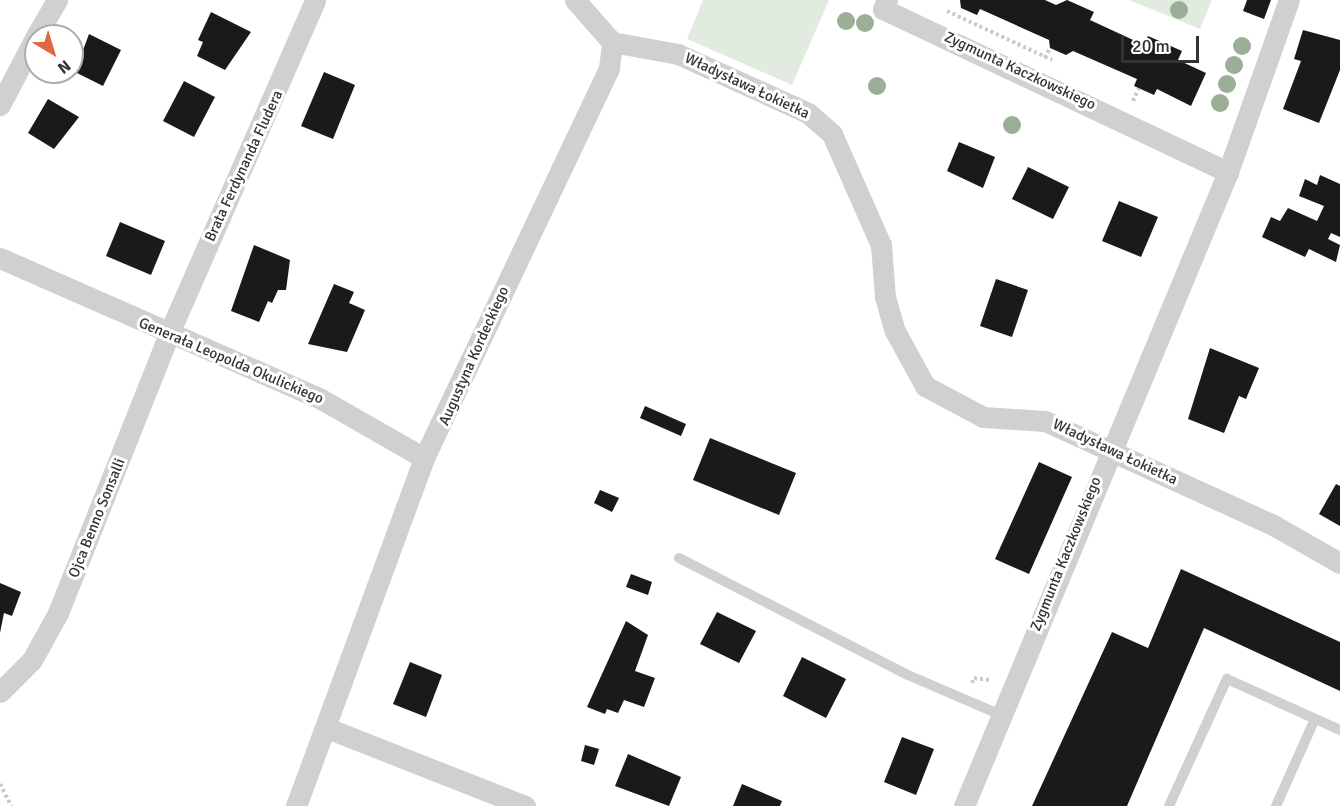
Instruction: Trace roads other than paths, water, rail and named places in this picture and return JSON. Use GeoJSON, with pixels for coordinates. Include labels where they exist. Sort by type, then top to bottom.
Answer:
{"type":"FeatureCollection","features":[{"type":"Feature","properties":{"kind":"street"},"geometry":{"type":"LineString","coordinates":[[43,24],[57,0]]}},
{"type":"Feature","properties":{"kind":"street","name":"Brata Ferdynanda Fludera"},"geometry":{"type":"LineString","coordinates":[[170,331],[315,0]]}},
{"type":"Feature","properties":{"kind":"street"},"geometry":{"type":"LineString","coordinates":[[575,0],[612,42]]}},
{"type":"Feature","properties":{"kind":"street","name":"Zygmunta Kaczkowskiego"},"geometry":{"type":"LineString","coordinates":[[887,0],[883,9],[1228,172]]}},
{"type":"Feature","properties":{"kind":"street","name":"Zygmunta Kaczkowskiego"},"geometry":{"type":"LineString","coordinates":[[964,806],[1109,449],[1228,172],[1290,0]]}},
{"type":"Feature","properties":{"kind":"street","name":"Władysława Łokietka"},"geometry":{"type":"LineString","coordinates":[[612,42],[678,54],[808,113],[832,134],[845,158],[853,192],[881,245],[885,297],[895,331],[925,387],[983,417],[1045,421],[1273,525],[1340,563]]}},
{"type":"Feature","properties":{"kind":"street","name":"Augustyna Kordeckiego"},"geometry":{"type":"LineString","coordinates":[[296,806],[327,728],[424,458],[588,117],[609,68],[612,42]]}},
{"type":"Feature","properties":{"kind":"street"},"geometry":{"type":"LineString","coordinates":[[0,105],[24,59]]}},
{"type":"Feature","properties":{"kind":"street","name":"Generała Leopolda Okulickiego"},"geometry":{"type":"LineString","coordinates":[[0,258],[105,309],[170,331],[321,399],[424,458]]}},
{"type":"Feature","properties":{"kind":"street","name":"Ojca Benno Sonsalli"},"geometry":{"type":"LineString","coordinates":[[0,692],[32,660],[58,613],[170,331]]}},
{"type":"Feature","properties":{"kind":"street"},"geometry":{"type":"LineString","coordinates":[[327,728],[525,806]]}},
{"type":"Feature","properties":{"kind":"lane"},"geometry":{"type":"LineString","coordinates":[[679,558],[908,675],[1001,715]]}},
{"type":"Feature","properties":{"kind":"lane"},"geometry":{"type":"LineString","coordinates":[[1169,806],[1227,679],[1340,730]]}},
{"type":"Feature","properties":{"kind":"lane"},"geometry":{"type":"LineString","coordinates":[[1276,806],[1315,719]]}}]}
